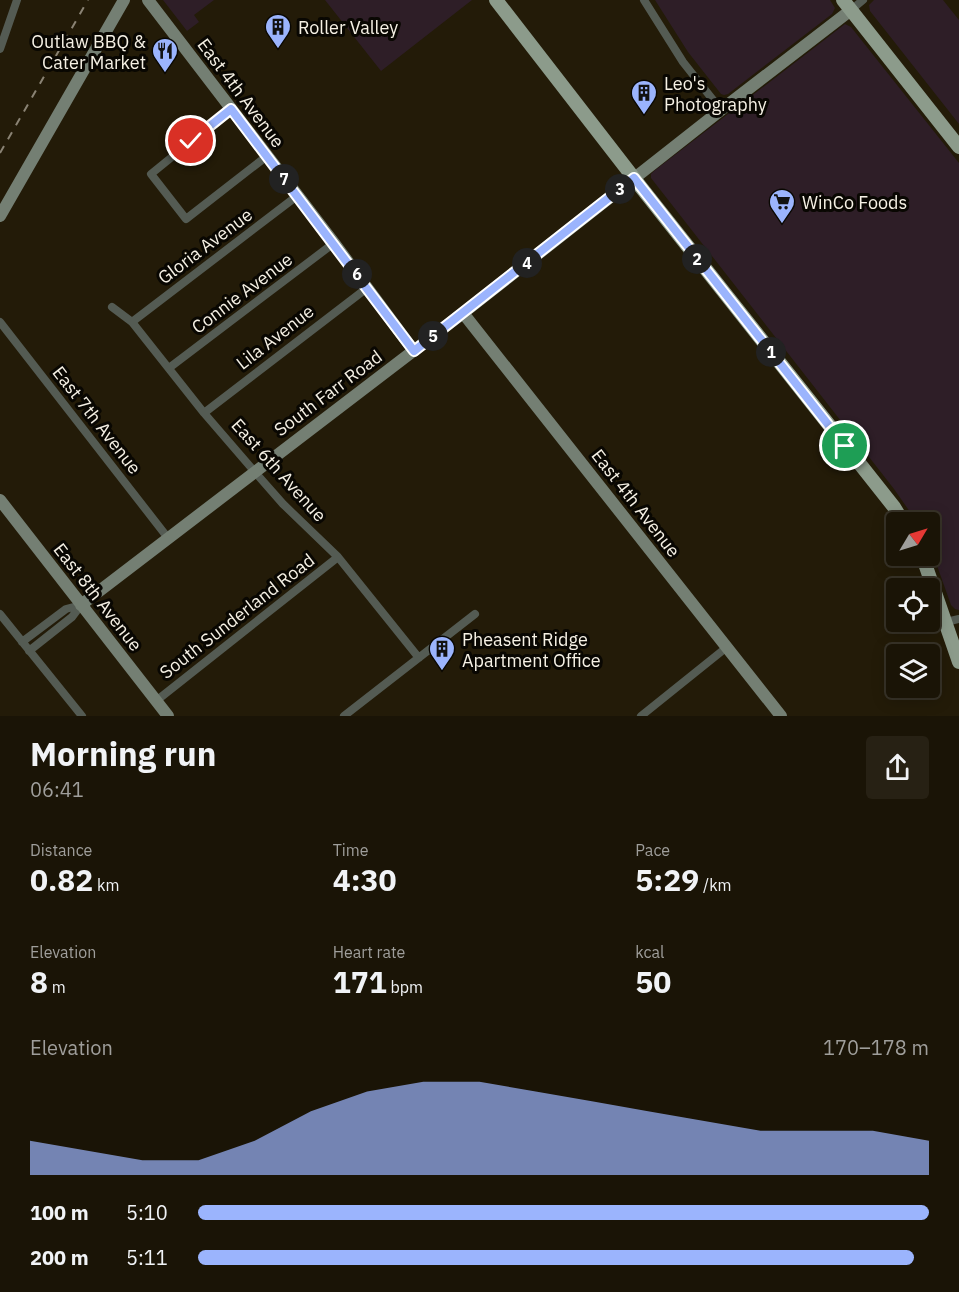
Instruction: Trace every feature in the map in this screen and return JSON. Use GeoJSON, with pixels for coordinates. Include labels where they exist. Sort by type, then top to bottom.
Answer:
{"type":"FeatureCollection","features":[{"type":"Feature","properties":{"kind":"main road"},"geometry":{"type":"LineString","coordinates":[[496,0],[897,512]]}},
{"type":"Feature","properties":{"kind":"main road"},"geometry":{"type":"LineString","coordinates":[[847,5],[959,147]]}},
{"type":"Feature","properties":{"kind":"main road"},"geometry":{"type":"LineString","coordinates":[[927,566],[952,621],[959,662]]}},
{"type":"Feature","properties":{"kind":"street"},"geometry":{"type":"LineString","coordinates":[[0,49],[17,0]]}},
{"type":"Feature","properties":{"kind":"street"},"geometry":{"type":"LineString","coordinates":[[0,216],[124,0]]}},
{"type":"Feature","properties":{"kind":"street","name":"East 4th Avenue"},"geometry":{"type":"LineString","coordinates":[[148,0],[414,351]]}},
{"type":"Feature","properties":{"kind":"street"},"geometry":{"type":"LineString","coordinates":[[644,0],[683,62],[721,110]]}},
{"type":"Feature","properties":{"kind":"street"},"geometry":{"type":"LineString","coordinates":[[847,5],[863,0]]}},
{"type":"Feature","properties":{"kind":"street","name":"South Farr Road"},"geometry":{"type":"LineString","coordinates":[[29,651],[72,617],[81,605],[414,351],[721,110],[847,5]]}},
{"type":"Feature","properties":{"kind":"street"},"geometry":{"type":"LineString","coordinates":[[231,109],[151,174],[186,219],[267,156]]}},
{"type":"Feature","properties":{"kind":"street","name":"Gloria Avenue"},"geometry":{"type":"LineString","coordinates":[[132,322],[297,196]]}},
{"type":"Feature","properties":{"kind":"street","name":"Connie Avenue"},"geometry":{"type":"LineString","coordinates":[[170,369],[334,243]]}},
{"type":"Feature","properties":{"kind":"street","name":"Lila Avenue"},"geometry":{"type":"LineString","coordinates":[[204,413],[366,288]]}},
{"type":"Feature","properties":{"kind":"street","name":"East 6th Avenue"},"geometry":{"type":"LineString","coordinates":[[112,307],[132,322],[204,413],[283,504],[338,557],[419,658]]}},
{"type":"Feature","properties":{"kind":"street","name":"East 4th Avenue"},"geometry":{"type":"LineString","coordinates":[[463,313],[781,716]]}},
{"type":"Feature","properties":{"kind":"street","name":"East 7th Avenue"},"geometry":{"type":"LineString","coordinates":[[0,322],[168,538]]}},
{"type":"Feature","properties":{"kind":"street","name":"East 8th Avenue"},"geometry":{"type":"LineString","coordinates":[[0,500],[168,716]]}},
{"type":"Feature","properties":{"kind":"street","name":"South Sunderland Road"},"geometry":{"type":"LineString","coordinates":[[156,701],[338,557]]}},
{"type":"Feature","properties":{"kind":"street","name":"South Farr Road"},"geometry":{"type":"LineString","coordinates":[[22,642],[66,609],[81,605]]}},
{"type":"Feature","properties":{"kind":"street"},"geometry":{"type":"LineString","coordinates":[[0,614],[81,716]]}},
{"type":"Feature","properties":{"kind":"street"},"geometry":{"type":"LineString","coordinates":[[344,716],[475,614]]}},
{"type":"Feature","properties":{"kind":"street"},"geometry":{"type":"LineString","coordinates":[[641,716],[728,647]]}},
{"type":"Feature","properties":{"kind":"shaded area"},"geometry":{"type":"Polygon","coordinates":[[[163,0],[214,0],[194,15],[199,22],[187,31],[163,0]]]}},
{"type":"Feature","properties":{"kind":"shaded area"},"geometry":{"type":"Polygon","coordinates":[[[325,0],[472,0],[381,71],[325,0]]]}},
{"type":"Feature","properties":{"kind":"shaded area"},"geometry":{"type":"Polygon","coordinates":[[[655,0],[830,0],[835,8],[832,14],[724,95],[688,52],[655,0]]]}},
{"type":"Feature","properties":{"kind":"shaded area"},"geometry":{"type":"Polygon","coordinates":[[[874,0],[943,0],[959,20],[959,124],[870,11],[869,5],[874,0]]]}},
{"type":"Feature","properties":{"kind":"shaded area"},"geometry":{"type":"Polygon","coordinates":[[[845,24],[851,27],[959,163],[959,610],[951,605],[937,566],[940,566],[940,512],[910,512],[651,178],[654,171],[845,24]]]}},
{"type":"Feature","properties":{"kind":"railway"},"geometry":{"type":"LineString","coordinates":[[0,153],[88,0]]}},
{"type":"Feature","properties":{"kind":"place","name":"Roller Valley"},"geometry":{"type":"Point","coordinates":[278,50]}},
{"type":"Feature","properties":{"kind":"place","name":"Outlaw BBQ & Cater Market"},"geometry":{"type":"Point","coordinates":[165,74]}},
{"type":"Feature","properties":{"kind":"place","name":"Leo's Photography"},"geometry":{"type":"Point","coordinates":[644,116]}},
{"type":"Feature","properties":{"kind":"place","name":"WinCo Foods"},"geometry":{"type":"Point","coordinates":[782,225]}},
{"type":"Feature","properties":{"kind":"place","name":"Pheasent Ridge Apartment Office"},"geometry":{"type":"Point","coordinates":[442,672]}},
{"type":"Feature","properties":{"kind":"route"},"geometry":{"type":"LineString","coordinates":[[191,141],[231,109],[414,351],[634,178],[845,446]]}}]}
